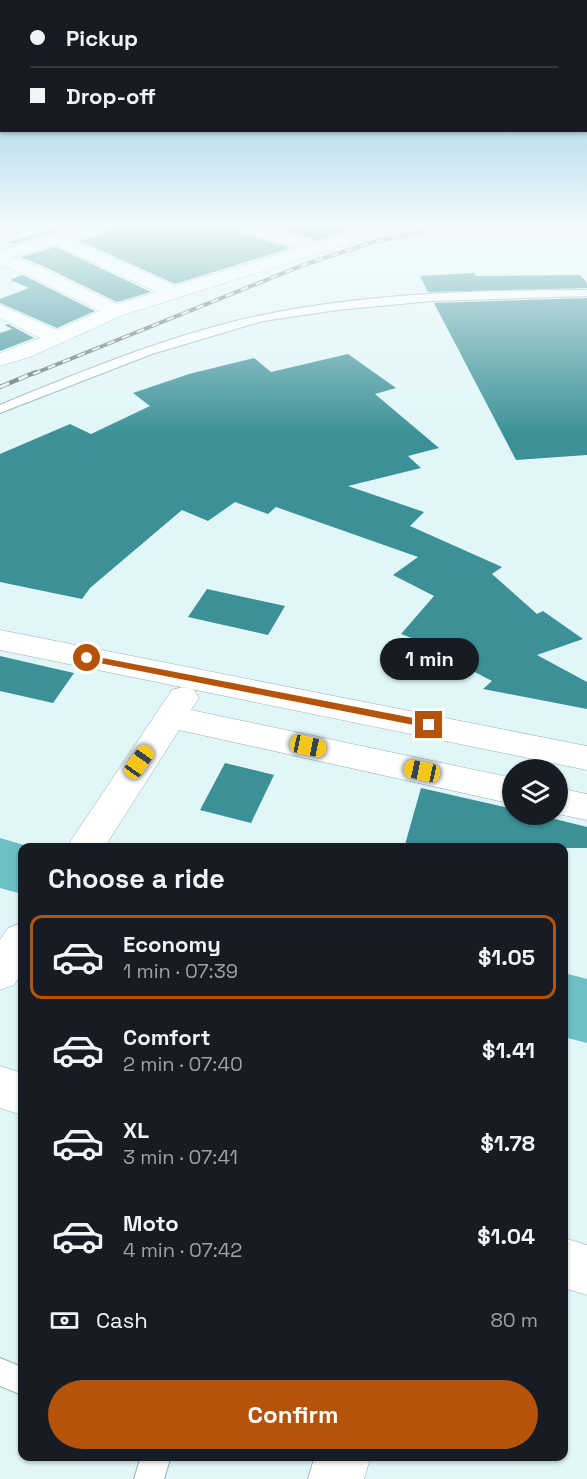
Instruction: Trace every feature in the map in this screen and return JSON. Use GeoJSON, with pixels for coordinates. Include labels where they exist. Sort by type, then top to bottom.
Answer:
{"type":"FeatureCollection","features":[{"type":"Feature","properties":{"kind":"street"},"geometry":{"type":"LineString","coordinates":[[87,297],[116,311]]}},
{"type":"Feature","properties":{"kind":"street"},"geometry":{"type":"LineString","coordinates":[[0,360],[23,353],[116,311],[161,297]]}},
{"type":"Feature","properties":{"kind":"street"},"geometry":{"type":"LineString","coordinates":[[0,310],[55,338]]}},
{"type":"Feature","properties":{"kind":"street"},"geometry":{"type":"LineString","coordinates":[[0,640],[587,758]]}},
{"type":"Feature","properties":{"kind":"street"},"geometry":{"type":"LineString","coordinates":[[87,843],[196,679]]}},
{"type":"Feature","properties":{"kind":"street"},"geometry":{"type":"LineString","coordinates":[[171,717],[502,789]]}},
{"type":"Feature","properties":{"kind":"street"},"geometry":{"type":"LineString","coordinates":[[568,803],[587,807]]}},
{"type":"Feature","properties":{"kind":"street"},"geometry":{"type":"LineString","coordinates":[[0,1088],[18,1093]]}},
{"type":"Feature","properties":{"kind":"street"},"geometry":{"type":"LineString","coordinates":[[568,1264],[587,1270]]}},
{"type":"Feature","properties":{"kind":"street"},"geometry":{"type":"LineString","coordinates":[[336,1479],[341,1461]]}},
{"type":"Feature","properties":{"kind":"lane"},"geometry":{"type":"LineString","coordinates":[[0,409],[81,374],[241,323],[378,302],[443,297]]}},
{"type":"Feature","properties":{"kind":"lane"},"geometry":{"type":"LineString","coordinates":[[0,1372],[18,1379]]}},
{"type":"Feature","properties":{"kind":"lane"},"geometry":{"type":"LineString","coordinates":[[149,1479],[154,1461]]}},
{"type":"Feature","properties":{"kind":"building"},"geometry":{"type":"Polygon","coordinates":[[[5,297],[67,297],[95,311],[57,328],[0,303],[0,299],[5,297]]]}},
{"type":"Feature","properties":{"kind":"building"},"geometry":{"type":"Polygon","coordinates":[[[107,297],[134,297],[117,302],[107,297]]]}},
{"type":"Feature","properties":{"kind":"building"},"geometry":{"type":"Polygon","coordinates":[[[587,298],[587,455],[516,460],[434,303],[587,298]]]}},
{"type":"Feature","properties":{"kind":"building"},"geometry":{"type":"Polygon","coordinates":[[[8,324],[34,338],[0,351],[0,333],[12,329],[5,325],[8,324]]]}},
{"type":"Feature","properties":{"kind":"building"},"geometry":{"type":"Polygon","coordinates":[[[348,354],[396,388],[375,394],[439,448],[408,456],[421,468],[348,486],[424,512],[410,526],[502,567],[492,574],[537,614],[543,611],[583,639],[537,655],[587,682],[587,709],[483,689],[492,681],[457,663],[463,658],[401,634],[434,596],[393,575],[418,557],[276,507],[268,514],[235,502],[208,521],[182,510],[90,588],[82,599],[0,582],[0,454],[70,424],[91,434],[150,406],[133,393],[189,374],[254,358],[271,372],[348,354]]]}},
{"type":"Feature","properties":{"kind":"building"},"geometry":{"type":"Polygon","coordinates":[[[207,589],[285,606],[268,635],[188,617],[207,589]]]}},
{"type":"Feature","properties":{"kind":"building"},"geometry":{"type":"Polygon","coordinates":[[[0,656],[74,673],[53,703],[0,691],[0,656]]]}},
{"type":"Feature","properties":{"kind":"building"},"geometry":{"type":"Polygon","coordinates":[[[225,763],[274,775],[251,823],[200,810],[225,763]]]}},
{"type":"Feature","properties":{"kind":"building"},"geometry":{"type":"Polygon","coordinates":[[[421,788],[502,806],[502,825],[568,825],[568,822],[587,827],[587,848],[568,848],[568,843],[405,843],[421,788]]]}},
{"type":"Feature","properties":{"kind":"waterway"},"geometry":{"type":"LineString","coordinates":[[0,863],[18,868]]}},
{"type":"Feature","properties":{"kind":"waterway"},"geometry":{"type":"LineString","coordinates":[[568,1006],[587,1011]]}},
{"type":"Feature","properties":{"kind":"railway"},"geometry":{"type":"LineString","coordinates":[[33,374],[224,297]]}},
{"type":"Feature","properties":{"kind":"railway"},"geometry":{"type":"LineString","coordinates":[[0,387],[36,372]]}},
{"type":"Feature","properties":{"kind":"route"},"geometry":{"type":"LineString","coordinates":[[87,658],[429,725]]}}]}
